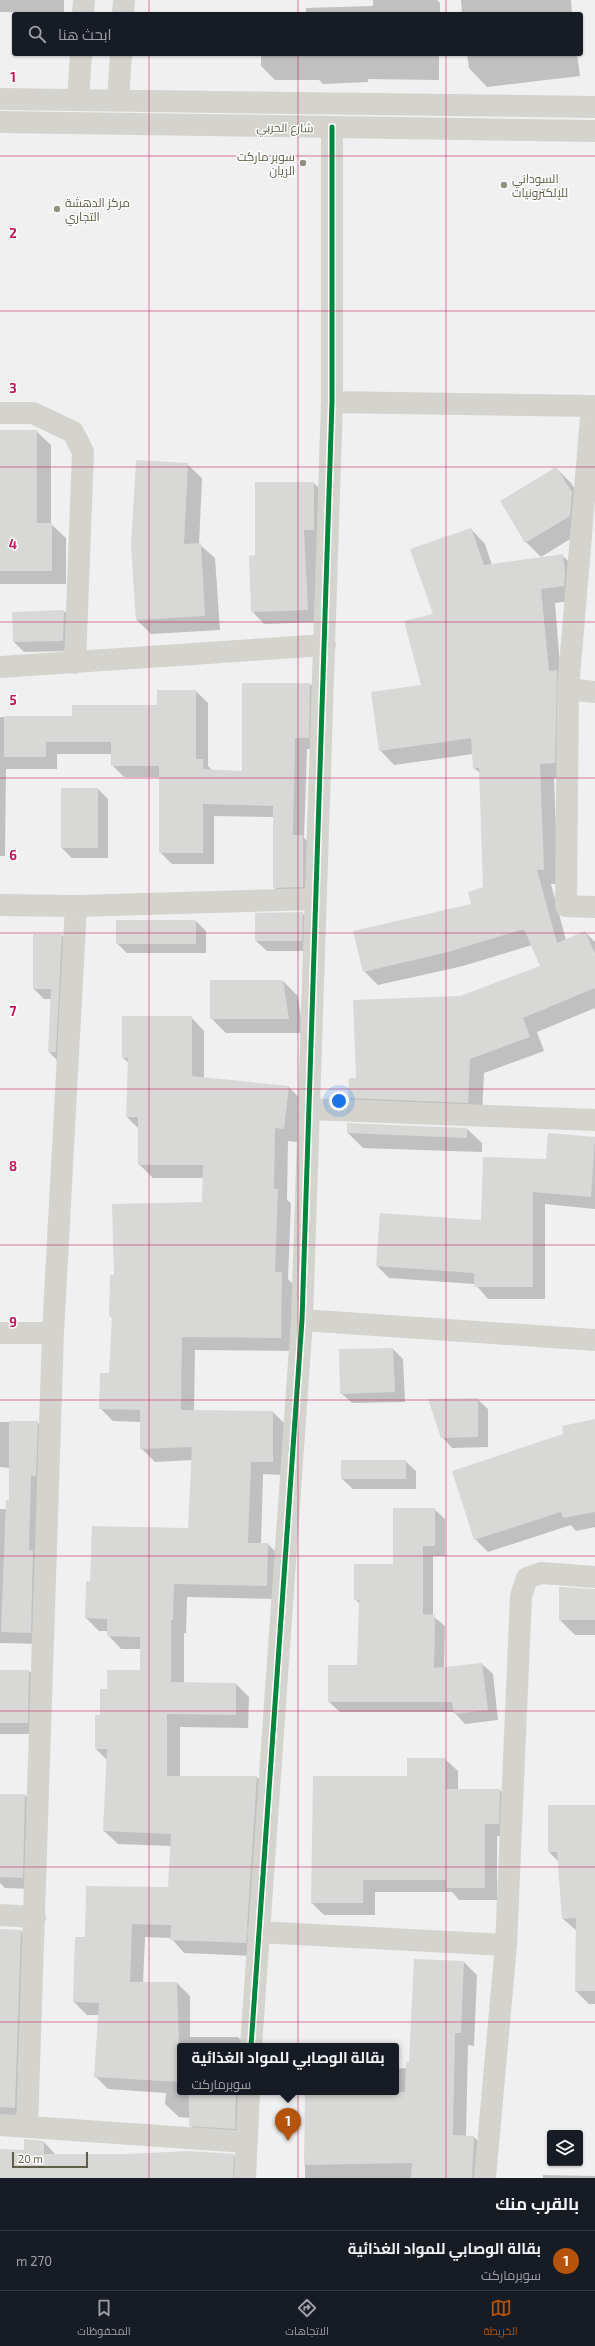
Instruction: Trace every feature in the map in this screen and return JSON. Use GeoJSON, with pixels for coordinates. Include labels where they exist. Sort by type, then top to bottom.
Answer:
{"type":"FeatureCollection","features":[{"type":"Feature","properties":{"kind":"street"},"geometry":{"type":"LineString","coordinates":[[84,0],[84,12]]}},
{"type":"Feature","properties":{"kind":"street"},"geometry":{"type":"LineString","coordinates":[[123,12],[124,0]]}},
{"type":"Feature","properties":{"kind":"street"},"geometry":{"type":"LineString","coordinates":[[78,100],[81,56]]}},
{"type":"Feature","properties":{"kind":"street"},"geometry":{"type":"LineString","coordinates":[[118,101],[121,56]]}},
{"type":"Feature","properties":{"kind":"street","name":"شارع الحربي"},"geometry":{"type":"LineString","coordinates":[[0,99],[595,107]]}},
{"type":"Feature","properties":{"kind":"street","name":"شارع الحربي"},"geometry":{"type":"LineString","coordinates":[[0,122],[595,131]]}},
{"type":"Feature","properties":{"kind":"street"},"geometry":{"type":"LineString","coordinates":[[251,2043],[302,1320],[332,402],[332,127]]}},
{"type":"Feature","properties":{"kind":"street"},"geometry":{"type":"LineString","coordinates":[[332,402],[593,406],[568,689],[566,906],[595,907]]}},
{"type":"Feature","properties":{"kind":"street"},"geometry":{"type":"LineString","coordinates":[[0,413],[34,414],[72,432],[83,452],[75,663]]}},
{"type":"Feature","properties":{"kind":"street"},"geometry":{"type":"LineString","coordinates":[[0,667],[325,645]]}},
{"type":"Feature","properties":{"kind":"street"},"geometry":{"type":"LineString","coordinates":[[568,689],[595,692]]}},
{"type":"Feature","properties":{"kind":"street"},"geometry":{"type":"LineString","coordinates":[[0,904],[76,906],[315,899]]}},
{"type":"Feature","properties":{"kind":"street"},"geometry":{"type":"LineString","coordinates":[[27,2127],[53,1333],[76,906]]}},
{"type":"Feature","properties":{"kind":"street"},"geometry":{"type":"LineString","coordinates":[[308,1109],[595,1120]]}},
{"type":"Feature","properties":{"kind":"street"},"geometry":{"type":"LineString","coordinates":[[302,1320],[595,1340]]}},
{"type":"Feature","properties":{"kind":"street"},"geometry":{"type":"LineString","coordinates":[[0,1333],[53,1333]]}},
{"type":"Feature","properties":{"kind":"street"},"geometry":{"type":"LineString","coordinates":[[485,2178],[506,1945],[521,1596],[527,1578],[542,1573],[595,1577]]}},
{"type":"Feature","properties":{"kind":"street"},"geometry":{"type":"LineString","coordinates":[[0,1915],[35,1917]]}},
{"type":"Feature","properties":{"kind":"street"},"geometry":{"type":"LineString","coordinates":[[258,1932],[506,1945]]}},
{"type":"Feature","properties":{"kind":"street"},"geometry":{"type":"LineString","coordinates":[[245,2178],[249,2095]]}},
{"type":"Feature","properties":{"kind":"street"},"geometry":{"type":"LineString","coordinates":[[0,2125],[246,2142]]}},
{"type":"Feature","properties":{"kind":"building"},"geometry":{"type":"Polygon","coordinates":[[[0,430],[37,430],[37,523],[52,523],[52,571],[0,571],[0,430]]]}},
{"type":"Feature","properties":{"kind":"building"},"geometry":{"type":"Polygon","coordinates":[[[136,460],[188,463],[184,544],[201,543],[205,616],[136,620],[131,547],[136,460]]]}},
{"type":"Feature","properties":{"kind":"building"},"geometry":{"type":"Polygon","coordinates":[[[556,467],[572,492],[570,516],[525,543],[500,501],[556,467]]]}},
{"type":"Feature","properties":{"kind":"building"},"geometry":{"type":"Polygon","coordinates":[[[255,482],[314,482],[314,530],[304,530],[308,610],[251,612],[249,556],[255,555],[255,482]]]}},
{"type":"Feature","properties":{"kind":"building"},"geometry":{"type":"Polygon","coordinates":[[[471,528],[484,565],[563,554],[565,573],[564,586],[541,589],[549,671],[557,670],[555,763],[540,764],[544,870],[537,870],[557,943],[585,931],[595,954],[595,988],[523,1018],[530,1037],[470,1059],[468,1103],[348,1098],[349,1078],[356,1078],[353,1000],[460,996],[540,966],[524,929],[448,952],[363,972],[353,931],[471,904],[468,892],[483,887],[479,768],[473,768],[471,738],[379,751],[371,692],[421,685],[404,621],[433,614],[410,549],[471,528]]]}},
{"type":"Feature","properties":{"kind":"building"},"geometry":{"type":"Polygon","coordinates":[[[64,610],[63,641],[13,642],[12,612],[64,610]]]}},
{"type":"Feature","properties":{"kind":"building"},"geometry":{"type":"Polygon","coordinates":[[[242,683],[310,683],[309,738],[295,738],[293,835],[303,835],[303,887],[273,888],[273,806],[203,804],[203,853],[159,853],[159,766],[111,766],[111,742],[46,742],[46,757],[4,757],[4,716],[72,716],[72,705],[157,705],[157,690],[196,690],[196,759],[203,759],[203,769],[242,771],[242,683]]]}},
{"type":"Feature","properties":{"kind":"building"},"geometry":{"type":"Polygon","coordinates":[[[61,788],[98,788],[98,848],[61,848],[61,788]]]}},
{"type":"Feature","properties":{"kind":"building"},"geometry":{"type":"Polygon","coordinates":[[[303,912],[302,941],[255,941],[255,913],[303,912]]]}},
{"type":"Feature","properties":{"kind":"building"},"geometry":{"type":"Polygon","coordinates":[[[116,920],[196,920],[196,944],[116,944],[116,920]]]}},
{"type":"Feature","properties":{"kind":"building"},"geometry":{"type":"Polygon","coordinates":[[[33,934],[62,934],[56,1052],[48,1052],[51,989],[33,989],[33,934]]]}},
{"type":"Feature","properties":{"kind":"building"},"geometry":{"type":"Polygon","coordinates":[[[210,980],[283,980],[289,1019],[210,1019],[210,980]]]}},
{"type":"Feature","properties":{"kind":"building"},"geometry":{"type":"Polygon","coordinates":[[[122,1016],[192,1016],[192,1076],[289,1086],[284,1129],[275,1128],[274,1189],[278,1189],[275,1272],[282,1272],[281,1338],[182,1337],[181,1410],[273,1411],[273,1462],[251,1462],[248,1543],[268,1543],[267,1586],[174,1584],[173,1620],[171,1620],[171,1682],[236,1683],[236,1715],[167,1714],[167,1776],[257,1776],[246,1943],[170,1940],[171,1925],[132,1924],[130,1982],[177,1982],[179,2043],[177,2043],[177,2082],[94,2077],[99,2003],[73,2002],[75,1937],[85,1937],[86,1886],[168,1887],[171,1834],[103,1831],[107,1749],[95,1749],[95,1715],[100,1715],[100,1689],[107,1689],[107,1670],[140,1670],[140,1637],[107,1636],[107,1619],[85,1618],[86,1581],[90,1581],[92,1526],[188,1528],[192,1447],[140,1449],[140,1410],[99,1409],[100,1373],[109,1373],[112,1317],[109,1316],[110,1275],[114,1275],[112,1204],[202,1202],[203,1165],[138,1165],[138,1117],[126,1117],[128,1058],[122,1058],[122,1016]]]}},
{"type":"Feature","properties":{"kind":"building"},"geometry":{"type":"Polygon","coordinates":[[[347,1123],[467,1128],[467,1138],[347,1133],[347,1123]]]}},
{"type":"Feature","properties":{"kind":"building"},"geometry":{"type":"Polygon","coordinates":[[[548,1133],[595,1137],[591,1197],[533,1192],[533,1287],[474,1287],[474,1273],[376,1266],[380,1213],[481,1220],[483,1157],[546,1159],[548,1133]]]}},
{"type":"Feature","properties":{"kind":"building"},"geometry":{"type":"Polygon","coordinates":[[[393,1348],[395,1392],[340,1394],[339,1349],[393,1348]]]}},
{"type":"Feature","properties":{"kind":"building"},"geometry":{"type":"Polygon","coordinates":[[[478,1398],[478,1437],[441,1438],[428,1399],[478,1398]]]}},
{"type":"Feature","properties":{"kind":"building"},"geometry":{"type":"Polygon","coordinates":[[[595,1419],[595,1512],[563,1518],[561,1512],[474,1540],[452,1471],[563,1434],[562,1426],[595,1419]]]}},
{"type":"Feature","properties":{"kind":"building"},"geometry":{"type":"Polygon","coordinates":[[[9,1421],[38,1421],[36,1476],[31,1476],[29,1550],[33,1551],[31,1633],[1,1632],[6,1500],[9,1500],[9,1421]]]}},
{"type":"Feature","properties":{"kind":"building"},"geometry":{"type":"Polygon","coordinates":[[[341,1460],[406,1460],[406,1479],[341,1479],[341,1460]]]}},
{"type":"Feature","properties":{"kind":"building"},"geometry":{"type":"Polygon","coordinates":[[[393,1508],[435,1508],[435,1546],[423,1546],[423,1614],[435,1615],[434,1668],[482,1663],[488,1710],[454,1714],[452,1702],[328,1702],[328,1665],[357,1665],[359,1600],[354,1600],[354,1564],[393,1564],[393,1508]]]}},
{"type":"Feature","properties":{"kind":"building"},"geometry":{"type":"Polygon","coordinates":[[[559,1587],[595,1589],[595,1620],[559,1620],[559,1587]]]}},
{"type":"Feature","properties":{"kind":"building"},"geometry":{"type":"Polygon","coordinates":[[[0,1670],[29,1670],[28,1723],[0,1723],[0,1670]]]}},
{"type":"Feature","properties":{"kind":"building"},"geometry":{"type":"Polygon","coordinates":[[[407,1758],[446,1758],[446,1789],[500,1789],[499,1824],[485,1824],[485,1888],[446,1888],[446,1880],[363,1880],[363,1903],[311,1903],[313,1776],[407,1776],[407,1758]]]}},
{"type":"Feature","properties":{"kind":"building"},"geometry":{"type":"Polygon","coordinates":[[[0,1794],[25,1794],[23,1878],[0,1877],[0,1794]]]}},
{"type":"Feature","properties":{"kind":"building"},"geometry":{"type":"Polygon","coordinates":[[[548,1805],[595,1805],[595,1991],[575,1991],[576,1918],[562,1919],[557,1852],[548,1852],[548,1805]]]}},
{"type":"Feature","properties":{"kind":"building"},"geometry":{"type":"Polygon","coordinates":[[[0,1929],[21,1930],[15,2108],[0,2107],[0,1929]]]}},
{"type":"Feature","properties":{"kind":"building"},"geometry":{"type":"Polygon","coordinates":[[[414,1959],[464,1961],[461,2033],[455,2033],[453,2135],[474,2136],[472,2178],[411,2178],[412,2163],[304,2165],[305,2095],[399,2095],[399,2092],[405,2092],[406,2062],[409,2062],[414,1959]]]}},
{"type":"Feature","properties":{"kind":"building"},"geometry":{"type":"Polygon","coordinates":[[[189,2095],[236,2095],[235,2129],[189,2126],[189,2095]]]}},
{"type":"Feature","properties":{"kind":"building"},"geometry":{"type":"Polygon","coordinates":[[[24,2139],[44,2141],[44,2154],[127,2154],[188,2151],[234,2154],[233,2178],[0,2178],[0,2149],[24,2150],[24,2139]]]}},
{"type":"Feature","properties":{"kind":"cycle path"},"geometry":{"type":"LineString","coordinates":[[251,2043],[302,1320],[332,402],[332,127]]}},
{"type":"Feature","properties":{"kind":"place","name":"سوبر ماركت الريان"},"geometry":{"type":"Point","coordinates":[303,163]}},
{"type":"Feature","properties":{"kind":"place","name":"السوداني للإلكترونيات"},"geometry":{"type":"Point","coordinates":[504,185]}},
{"type":"Feature","properties":{"kind":"place","name":"مركز الدهشة التجاري"},"geometry":{"type":"Point","coordinates":[57,209]}},
{"type":"Feature","properties":{"kind":"place","name":"بقالة الوصابي للمواد الغذائية"},"geometry":{"type":"Point","coordinates":[288,2141]}}]}
